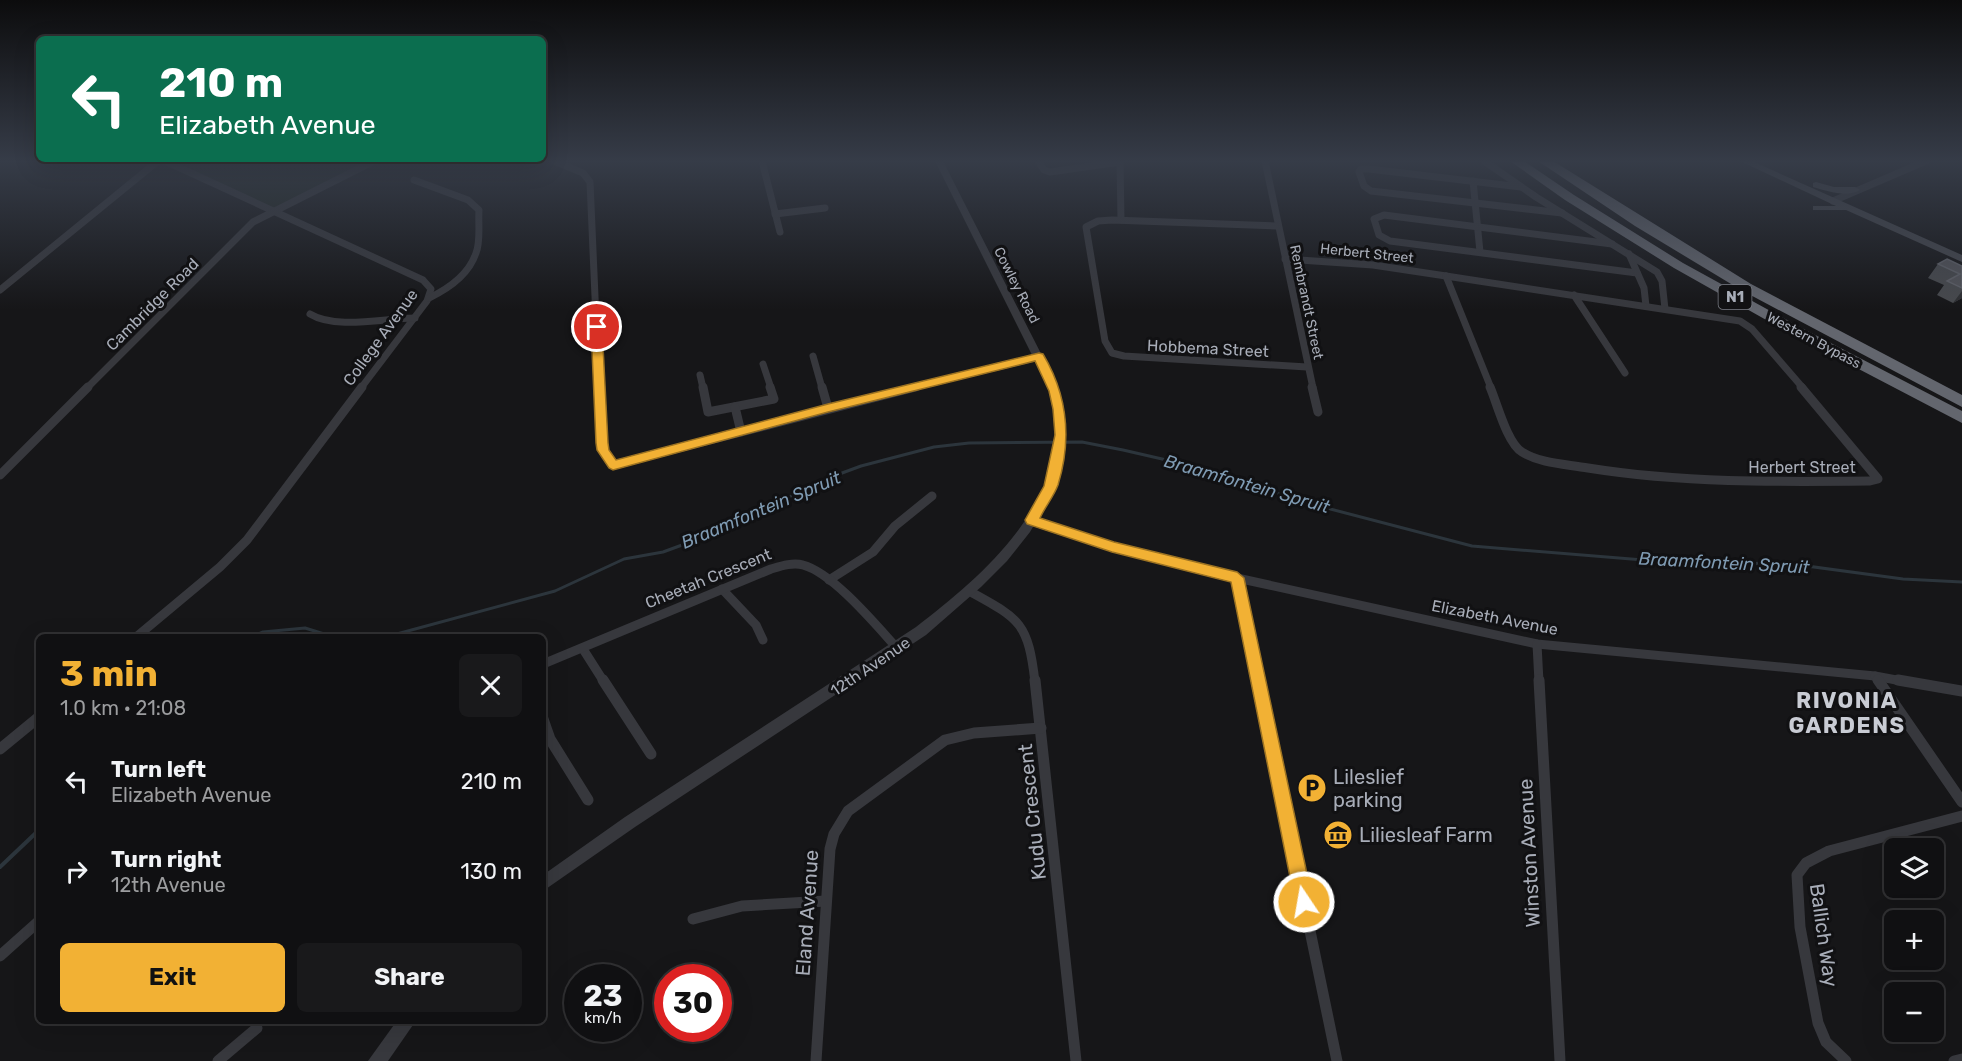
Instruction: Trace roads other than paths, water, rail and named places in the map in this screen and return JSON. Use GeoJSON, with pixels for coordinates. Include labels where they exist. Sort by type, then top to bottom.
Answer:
{"type":"FeatureCollection","features":[{"type":"Feature","properties":{"kind":"highway","name":"Western Bypass"},"geometry":{"type":"LineString","coordinates":[[1590,211],[1619,230],[1811,339],[1962,418]]}},
{"type":"Feature","properties":{"kind":"highway","name":"Western Bypass"},"geometry":{"type":"LineString","coordinates":[[1621,211],[1775,303],[1962,402]]}},
{"type":"Feature","properties":{"kind":"highway"},"geometry":{"type":"LineString","coordinates":[[1656,233],[1962,392]]}},
{"type":"Feature","properties":{"kind":"main road"},"geometry":{"type":"LineString","coordinates":[[1850,211],[1884,220]]}},
{"type":"Feature","properties":{"kind":"main road"},"geometry":{"type":"LineString","coordinates":[[1863,211],[1962,253]]}},
{"type":"Feature","properties":{"kind":"main road"},"geometry":{"type":"LineString","coordinates":[[1871,211],[1884,220],[1962,259]]}},
{"type":"Feature","properties":{"kind":"street"},"geometry":{"type":"LineString","coordinates":[[0,290],[97,211]]}},
{"type":"Feature","properties":{"kind":"street","name":"College Avenue"},"geometry":{"type":"LineString","coordinates":[[140,634],[236,552],[429,298],[431,289],[423,280],[271,211]]}},
{"type":"Feature","properties":{"kind":"street","name":"Cambridge Road"},"geometry":{"type":"LineString","coordinates":[[0,475],[247,228],[271,211]]}},
{"type":"Feature","properties":{"kind":"street"},"geometry":{"type":"LineString","coordinates":[[429,298],[457,283],[474,258],[477,252],[479,211]]}},
{"type":"Feature","properties":{"kind":"street"},"geometry":{"type":"LineString","coordinates":[[591,211],[602,443],[603,450],[613,465],[828,408],[1039,357]]}},
{"type":"Feature","properties":{"kind":"street"},"geometry":{"type":"LineString","coordinates":[[774,211],[780,232]]}},
{"type":"Feature","properties":{"kind":"street"},"geometry":{"type":"LineString","coordinates":[[775,214],[804,211]]}},
{"type":"Feature","properties":{"kind":"street","name":"Cowley Road"},"geometry":{"type":"LineString","coordinates":[[964,211],[1039,357]]}},
{"type":"Feature","properties":{"kind":"street"},"geometry":{"type":"LineString","coordinates":[[1121,211],[1121,220],[1277,226]]}},
{"type":"Feature","properties":{"kind":"street","name":"Rembrandt Street"},"geometry":{"type":"LineString","coordinates":[[1274,211],[1318,412]]}},
{"type":"Feature","properties":{"kind":"street"},"geometry":{"type":"LineString","coordinates":[[1476,211],[1480,252]]}},
{"type":"Feature","properties":{"kind":"street"},"geometry":{"type":"LineString","coordinates":[[1540,211],[1562,213]]}},
{"type":"Feature","properties":{"kind":"street"},"geometry":{"type":"LineString","coordinates":[[1558,211],[1650,267],[1660,277],[1665,309]]}},
{"type":"Feature","properties":{"kind":"street"},"geometry":{"type":"LineString","coordinates":[[1612,244],[1384,215],[1374,219],[1379,235],[1385,239],[1637,273]]}},
{"type":"Feature","properties":{"kind":"street","name":"Hobbema Street"},"geometry":{"type":"LineString","coordinates":[[1121,220],[1091,222],[1086,227],[1108,350],[1124,356],[1307,367]]}},
{"type":"Feature","properties":{"kind":"street"},"geometry":{"type":"LineString","coordinates":[[1629,254],[1644,288],[1646,306]]}},
{"type":"Feature","properties":{"kind":"street","name":"Herbert Street"},"geometry":{"type":"LineString","coordinates":[[1285,259],[1373,265],[1735,319],[1749,326],[1875,471],[1878,479],[1859,482],[1685,481],[1576,466],[1520,452],[1512,441],[1446,276]]}},
{"type":"Feature","properties":{"kind":"street"},"geometry":{"type":"LineString","coordinates":[[1574,295],[1625,373]]}},
{"type":"Feature","properties":{"kind":"street"},"geometry":{"type":"LineString","coordinates":[[310,314],[317,320],[356,322],[415,318]]}},
{"type":"Feature","properties":{"kind":"street"},"geometry":{"type":"LineString","coordinates":[[813,356],[828,408]]}},
{"type":"Feature","properties":{"kind":"street","name":"12th Avenue"},"geometry":{"type":"LineString","coordinates":[[546,882],[630,822],[897,648],[943,615],[1004,556],[1032,520],[1051,486],[1061,435],[1055,391],[1039,357]]}},
{"type":"Feature","properties":{"kind":"street"},"geometry":{"type":"LineString","coordinates":[[700,375],[708,412],[774,399],[763,364]]}},
{"type":"Feature","properties":{"kind":"street"},"geometry":{"type":"LineString","coordinates":[[735,407],[741,432]]}},
{"type":"Feature","properties":{"kind":"street"},"geometry":{"type":"LineString","coordinates":[[829,580],[873,552],[895,526],[932,496]]}},
{"type":"Feature","properties":{"kind":"street","name":"Elizabeth Avenue"},"geometry":{"type":"LineString","coordinates":[[1032,520],[1112,547],[1237,578],[1537,644],[1875,676],[1962,691]]}},
{"type":"Feature","properties":{"kind":"street","name":"Cheetah Crescent"},"geometry":{"type":"LineString","coordinates":[[546,663],[771,568],[792,564],[813,569],[829,580],[897,648]]}},
{"type":"Feature","properties":{"kind":"street"},"geometry":{"type":"LineString","coordinates":[[1237,578],[1337,1061]]}},
{"type":"Feature","properties":{"kind":"street"},"geometry":{"type":"LineString","coordinates":[[722,589],[756,625],[763,640]]}},
{"type":"Feature","properties":{"kind":"street","name":"Kudu Crescent"},"geometry":{"type":"LineString","coordinates":[[969,591],[1014,619],[1029,635],[1076,1061]]}},
{"type":"Feature","properties":{"kind":"street","name":"Winston Avenue"},"geometry":{"type":"LineString","coordinates":[[1537,644],[1560,1061]]}},
{"type":"Feature","properties":{"kind":"street"},"geometry":{"type":"LineString","coordinates":[[583,649],[651,754]]}},
{"type":"Feature","properties":{"kind":"street"},"geometry":{"type":"LineString","coordinates":[[1875,676],[1962,802]]}},
{"type":"Feature","properties":{"kind":"street"},"geometry":{"type":"LineString","coordinates":[[0,749],[36,719]]}},
{"type":"Feature","properties":{"kind":"street"},"geometry":{"type":"LineString","coordinates":[[546,728],[550,739],[588,800]]}},
{"type":"Feature","properties":{"kind":"street","name":"Eland Avenue"},"geometry":{"type":"LineString","coordinates":[[816,1061],[830,849],[834,834],[848,811],[945,740],[974,733],[1041,728]]}},
{"type":"Feature","properties":{"kind":"street","name":"Ballich Way"},"geometry":{"type":"LineString","coordinates":[[1846,1061],[1826,1043],[1820,1032],[1796,902],[1796,876],[1803,865],[1814,857],[1829,851],[1962,816]]}},
{"type":"Feature","properties":{"kind":"street"},"geometry":{"type":"LineString","coordinates":[[693,919],[742,906],[826,901]]}},
{"type":"Feature","properties":{"kind":"street"},"geometry":{"type":"LineString","coordinates":[[0,956],[36,924]]}},
{"type":"Feature","properties":{"kind":"street"},"geometry":{"type":"LineString","coordinates":[[376,1061],[404,1024]]}},
{"type":"Feature","properties":{"kind":"street"},"geometry":{"type":"LineString","coordinates":[[218,1061],[257,1028]]}},
{"type":"Feature","properties":{"kind":"street"},"geometry":{"type":"LineString","coordinates":[[1954,1061],[1962,1059]]}},
{"type":"Feature","properties":{"kind":"waterway","name":"Braamfontein Spruit"},"geometry":{"type":"LineString","coordinates":[[397,634],[555,591],[624,559],[663,552],[704,537],[834,476],[861,466],[934,447],[969,443],[1082,442],[1123,450],[1223,473],[1292,499],[1472,546],[1717,566],[1777,562],[1903,579],[1962,582]]}},
{"type":"Feature","properties":{"kind":"waterway","name":"Braamfontein Spruit"},"geometry":{"type":"LineString","coordinates":[[258,634],[305,628],[324,634]]}},
{"type":"Feature","properties":{"kind":"waterway","name":"Braamfontein Spruit"},"geometry":{"type":"LineString","coordinates":[[0,867],[36,833]]}},
{"type":"Feature","properties":{"kind":"place","name":"Lileslief parking"},"geometry":{"type":"Point","coordinates":[1312,788]}},
{"type":"Feature","properties":{"kind":"place","name":"Liliesleaf Farm"},"geometry":{"type":"Point","coordinates":[1338,835]}},
{"type":"Feature","properties":{"kind":"district","name":"RIVONIA GARDENS"},"geometry":{"type":"Point","coordinates":[1847,712]}}]}
